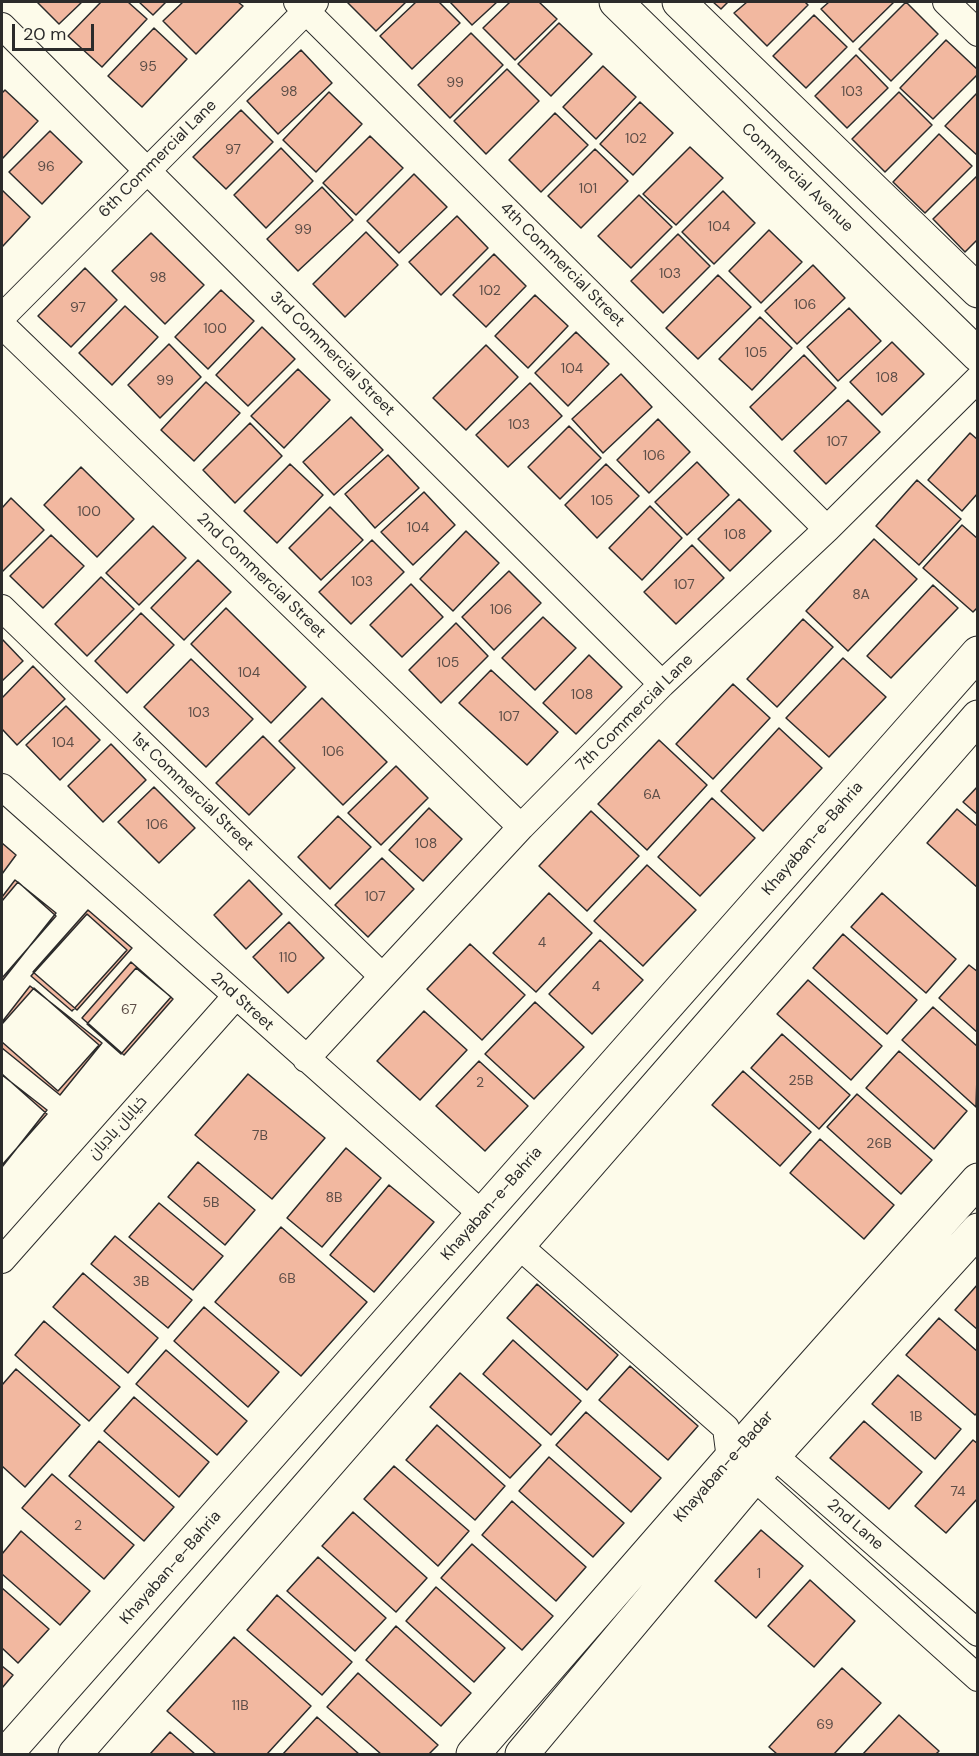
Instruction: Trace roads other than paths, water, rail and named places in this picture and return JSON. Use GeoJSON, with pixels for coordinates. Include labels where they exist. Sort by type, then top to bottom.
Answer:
{"type":"FeatureCollection","features":[{"type":"Feature","properties":{"kind":"main road","name":"Commercial Avenue"},"geometry":{"type":"LineString","coordinates":[[616,2],[978,355]]}},
{"type":"Feature","properties":{"kind":"main road"},"geometry":{"type":"LineString","coordinates":[[679,2],[978,291]]}},
{"type":"Feature","properties":{"kind":"main road","name":"Khayaban-e-Bahria"},"geometry":{"type":"LineString","coordinates":[[6,1755],[978,653]]}},
{"type":"Feature","properties":{"kind":"main road"},"geometry":{"type":"LineString","coordinates":[[75,1755],[978,717]]}},
{"type":"Feature","properties":{"kind":"main road"},"geometry":{"type":"LineString","coordinates":[[820,832],[854,859]]}},
{"type":"Feature","properties":{"kind":"main road","name":"Khayaban-e-Badar"},"geometry":{"type":"LineString","coordinates":[[472,1755],[747,1451],[978,1180]]}},
{"type":"Feature","properties":{"kind":"main road","name":"Khayaban-e-Badar"},"geometry":{"type":"LineString","coordinates":[[522,1755],[747,1451],[977,1233]]}},
{"type":"Feature","properties":{"kind":"street"},"geometry":{"type":"LineString","coordinates":[[946,2],[978,33]]}},
{"type":"Feature","properties":{"kind":"street","name":"6th Commercial Lane"},"geometry":{"type":"LineString","coordinates":[[2,317],[148,170],[306,5]]}},
{"type":"Feature","properties":{"kind":"street","name":"4th Commercial Street"},"geometry":{"type":"LineString","coordinates":[[306,5],[827,530]]}},
{"type":"Feature","properties":{"kind":"street","name":"3rd Commercial Street"},"geometry":{"type":"LineString","coordinates":[[2,26],[662,684]]}},
{"type":"Feature","properties":{"kind":"street","name":"2nd Commercial Street"},"geometry":{"type":"LineString","coordinates":[[2,325],[521,827]]}},
{"type":"Feature","properties":{"kind":"street","name":"7th Commercial Lane"},"geometry":{"type":"LineString","coordinates":[[306,1059],[521,827],[662,684],[827,530],[978,379]]}},
{"type":"Feature","properties":{"kind":"street","name":"1st Commercial Street"},"geometry":{"type":"LineString","coordinates":[[2,608],[382,976]]}},
{"type":"Feature","properties":{"kind":"street","name":"2nd Street"},"geometry":{"type":"LineString","coordinates":[[2,788],[483,1215]]}},
{"type":"Feature","properties":{"kind":"street","name":"خیابان بادبان"},"geometry":{"type":"LineString","coordinates":[[2,1260],[235,997]]}},
{"type":"Feature","properties":{"kind":"street"},"geometry":{"type":"LineString","coordinates":[[950,1212],[977,1233]]}},
{"type":"Feature","properties":{"kind":"street"},"geometry":{"type":"LineString","coordinates":[[518,1245],[747,1451],[978,1678]]}},
{"type":"Feature","properties":{"kind":"street","name":"2nd Lane"},"geometry":{"type":"LineString","coordinates":[[747,1451],[978,1633]]}}]}
